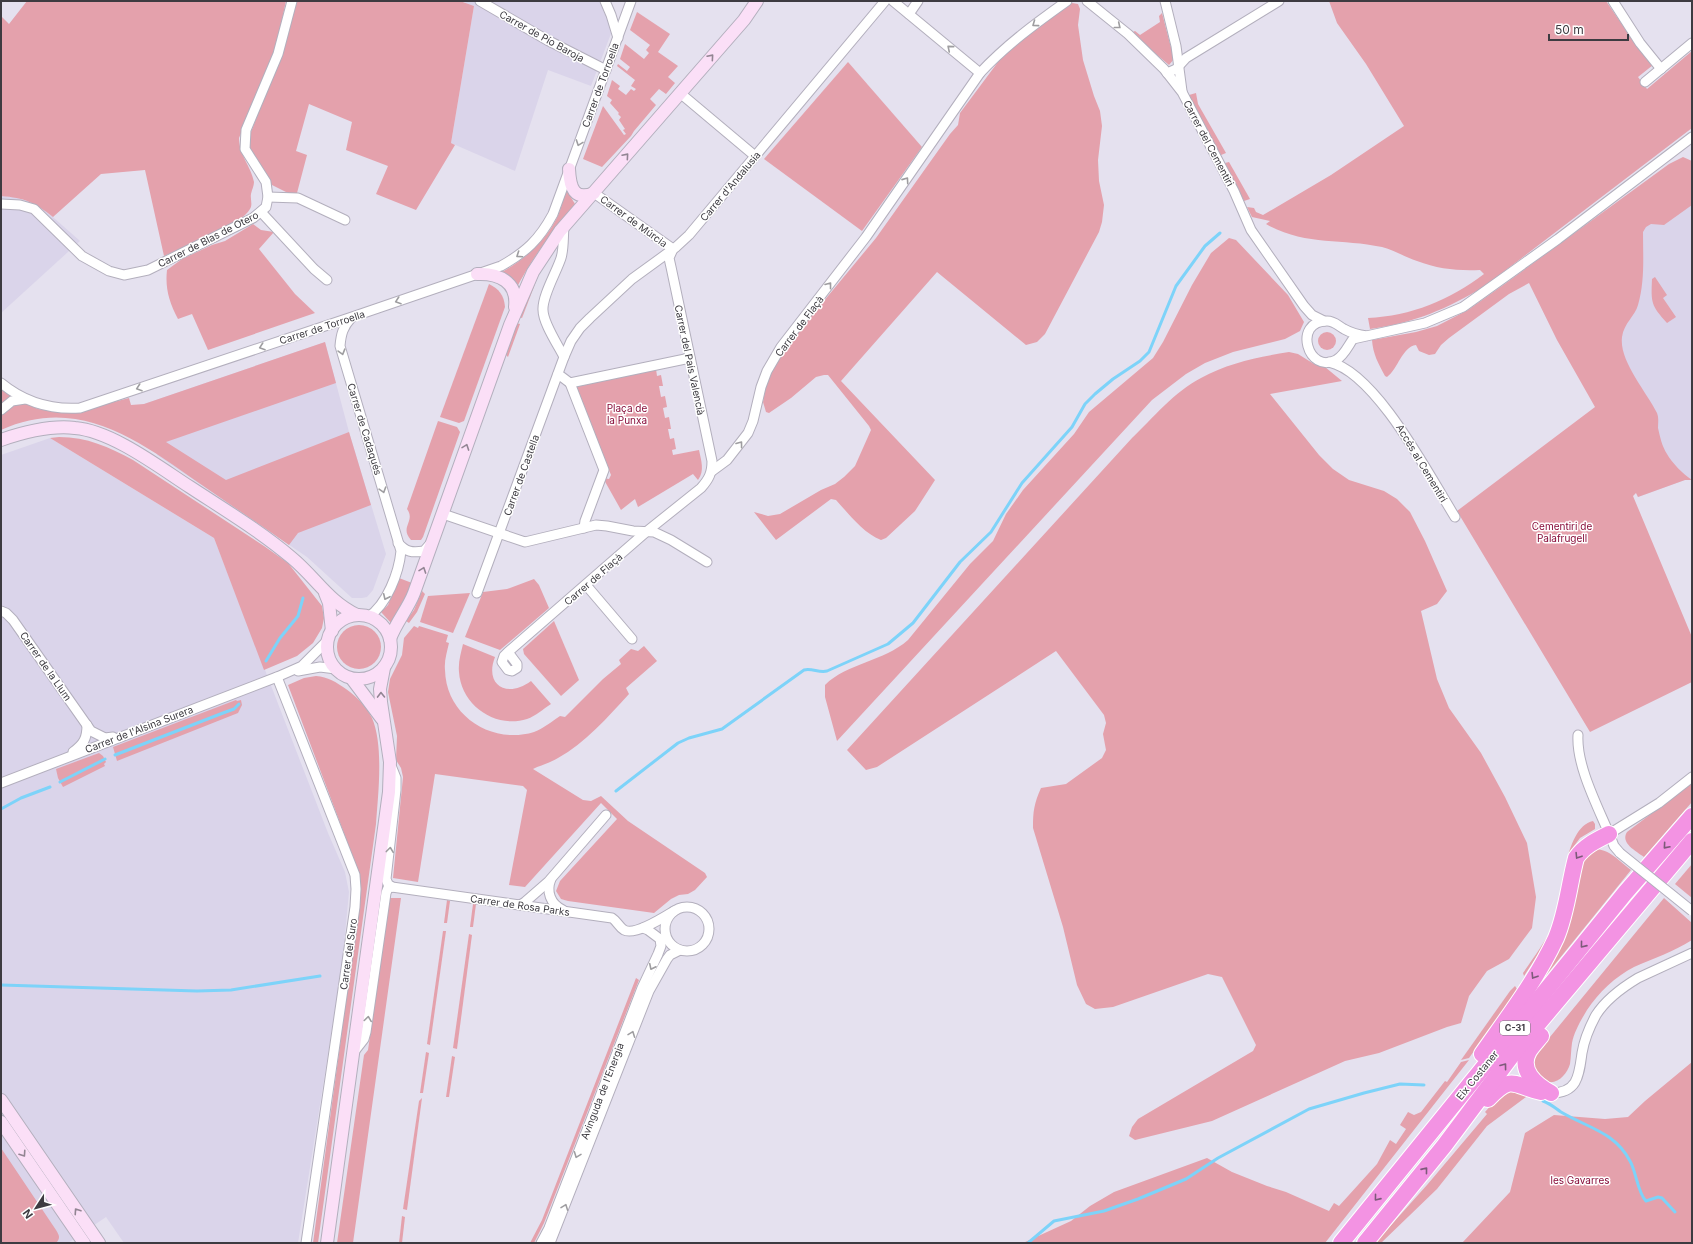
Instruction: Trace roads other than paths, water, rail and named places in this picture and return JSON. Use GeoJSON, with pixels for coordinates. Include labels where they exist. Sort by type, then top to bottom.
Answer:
{"type":"FeatureCollection","features":[{"type":"Feature","properties":{"kind":"highway","name":"Eix Costaner"},"geometry":{"type":"LineString","coordinates":[[1341,1243],[1625,893],[1692,816]]}},
{"type":"Feature","properties":{"kind":"highway"},"geometry":{"type":"LineString","coordinates":[[1397,1174],[1517,1004],[1542,964],[1556,937],[1564,916],[1576,858],[1580,851],[1609,834]]}},
{"type":"Feature","properties":{"kind":"highway","name":"Eix Costaner"},"geometry":{"type":"LineString","coordinates":[[1365,1243],[1444,1146],[1516,1050],[1692,841]]}},
{"type":"Feature","properties":{"kind":"highway"},"geometry":{"type":"LineString","coordinates":[[1551,1093],[1538,1086],[1530,1078],[1527,1065],[1529,1052],[1692,850]]}},
{"type":"Feature","properties":{"kind":"highway"},"geometry":{"type":"LineString","coordinates":[[1444,1146],[1496,1090],[1504,1084],[1514,1082],[1535,1090],[1551,1093]]}},
{"type":"Feature","properties":{"kind":"street"},"geometry":{"type":"LineString","coordinates":[[292,1],[278,54],[246,130],[245,149],[266,182],[268,197],[298,198],[345,220]]}},
{"type":"Feature","properties":{"kind":"street","name":"Carrer de Pío Baroja"},"geometry":{"type":"LineString","coordinates":[[480,1],[546,40],[606,70]]}},
{"type":"Feature","properties":{"kind":"street"},"geometry":{"type":"LineString","coordinates":[[605,1],[612,15],[618,38]]}},
{"type":"Feature","properties":{"kind":"street","name":"Carrer de Torroella"},"geometry":{"type":"LineString","coordinates":[[1,383],[25,399],[52,408],[80,408],[501,266],[516,258],[528,250],[538,239],[553,214],[631,1]]}},
{"type":"Feature","properties":{"kind":"street"},"geometry":{"type":"LineString","coordinates":[[390,639],[396,625],[409,606],[514,314],[533,272],[551,242],[744,20],[757,1]]}},
{"type":"Feature","properties":{"kind":"street","name":"Carrer d'Andalusia"},"geometry":{"type":"LineString","coordinates":[[564,357],[571,341],[580,328],[590,318],[632,279],[673,249],[689,235],[885,1]]}},
{"type":"Feature","properties":{"kind":"street"},"geometry":{"type":"LineString","coordinates":[[893,1],[980,73]]}},
{"type":"Feature","properties":{"kind":"street"},"geometry":{"type":"LineString","coordinates":[[909,14],[918,1]]}},
{"type":"Feature","properties":{"kind":"street","name":"Carrer de Flaçà"},"geometry":{"type":"LineString","coordinates":[[508,652],[646,532],[701,488],[712,471],[728,460],[748,433],[754,421],[761,387],[767,371],[781,347],[866,237],[980,73],[1021,34],[1067,1]]}},
{"type":"Feature","properties":{"kind":"street","name":"Carrer del Cementiri"},"geometry":{"type":"LineString","coordinates":[[1087,1],[1128,34],[1167,73],[1182,92],[1234,191],[1251,230],[1304,306],[1312,315],[1324,321]]}},
{"type":"Feature","properties":{"kind":"street"},"geometry":{"type":"LineString","coordinates":[[1165,1],[1180,63],[1182,92]]}},
{"type":"Feature","properties":{"kind":"street"},"geometry":{"type":"LineString","coordinates":[[1167,73],[1176,69],[1180,63],[1279,1]]}},
{"type":"Feature","properties":{"kind":"street"},"geometry":{"type":"LineString","coordinates":[[1613,1],[1640,43],[1661,69]]}},
{"type":"Feature","properties":{"kind":"street"},"geometry":{"type":"LineString","coordinates":[[1645,82],[1692,43]]}},
{"type":"Feature","properties":{"kind":"street"},"geometry":{"type":"LineString","coordinates":[[680,93],[755,156]]}},
{"type":"Feature","properties":{"kind":"street"},"geometry":{"type":"LineString","coordinates":[[1329,362],[1336,360],[1353,339],[1424,323],[1463,307],[1558,239],[1692,137]]}},
{"type":"Feature","properties":{"kind":"street"},"geometry":{"type":"LineString","coordinates":[[569,169],[571,186],[576,193],[581,196],[594,193]]}},
{"type":"Feature","properties":{"kind":"street","name":"Carrer de Múrcia"},"geometry":{"type":"LineString","coordinates":[[594,193],[673,249]]}},
{"type":"Feature","properties":{"kind":"street","name":"Carrer de Blas de Otero"},"geometry":{"type":"LineString","coordinates":[[1,204],[20,205],[34,209],[82,256],[109,271],[124,275],[148,270],[253,218],[266,207],[268,197]]}},
{"type":"Feature","properties":{"kind":"street"},"geometry":{"type":"LineString","coordinates":[[261,212],[314,269],[327,280]]}},
{"type":"Feature","properties":{"kind":"street"},"geometry":{"type":"LineString","coordinates":[[564,227],[564,247],[562,256],[544,301],[543,310],[544,318],[564,357]]}},
{"type":"Feature","properties":{"kind":"street","name":"Carrer del País Valencià"},"geometry":{"type":"LineString","coordinates":[[673,249],[670,258],[671,267],[712,461],[712,471]]}},
{"type":"Feature","properties":{"kind":"street"},"geometry":{"type":"LineString","coordinates":[[477,274],[489,273],[496,275],[510,285],[516,300],[514,314]]}},
{"type":"Feature","properties":{"kind":"street","name":"Carrer del Cementiri"},"geometry":{"type":"LineString","coordinates":[[1304,306],[1311,328]]}},
{"type":"Feature","properties":{"kind":"street","name":"Carrer de Cadaqués"},"geometry":{"type":"LineString","coordinates":[[352,317],[344,327],[340,336],[340,346],[401,551],[398,565],[386,598],[376,611],[363,616]]}},
{"type":"Feature","properties":{"kind":"street"},"geometry":{"type":"LineString","coordinates":[[1354,374],[1344,366],[1315,358],[1308,349],[1306,342],[1307,336],[1311,328],[1324,321],[1336,323],[1356,334],[1367,336]]}},
{"type":"Feature","properties":{"kind":"street"},"geometry":{"type":"LineString","coordinates":[[1343,328],[1346,334],[1345,350],[1354,374]]}},
{"type":"Feature","properties":{"kind":"street","name":"Carrer de Castella"},"geometry":{"type":"LineString","coordinates":[[477,593],[564,357]]}},
{"type":"Feature","properties":{"kind":"street"},"geometry":{"type":"LineString","coordinates":[[570,383],[690,358]]}},
{"type":"Feature","properties":{"kind":"street"},"geometry":{"type":"LineString","coordinates":[[558,374],[570,383],[604,472],[600,478],[584,528]]}},
{"type":"Feature","properties":{"kind":"street","name":"Accés al Cementiri"},"geometry":{"type":"LineString","coordinates":[[1354,374],[1399,425],[1455,517]]}},
{"type":"Feature","properties":{"kind":"street"},"geometry":{"type":"LineString","coordinates":[[1,410],[12,401],[25,399]]}},
{"type":"Feature","properties":{"kind":"street"},"geometry":{"type":"LineString","coordinates":[[1,440],[26,432],[61,427],[76,428],[104,435],[168,473],[270,540],[310,574],[339,605],[380,623],[388,633],[391,655],[380,673],[369,678],[352,678],[346,677],[336,669],[328,656],[330,636],[329,602],[323,589]]}},
{"type":"Feature","properties":{"kind":"street"},"geometry":{"type":"LineString","coordinates":[[443,514],[525,542],[600,525],[633,531],[654,532],[671,540],[707,562]]}},
{"type":"Feature","properties":{"kind":"street"},"geometry":{"type":"LineString","coordinates":[[398,543],[404,550],[409,552],[417,552],[424,551],[434,539]]}},
{"type":"Feature","properties":{"kind":"street"},"geometry":{"type":"LineString","coordinates":[[586,585],[632,640]]}},
{"type":"Feature","properties":{"kind":"street","name":"Carrer de la Llum"},"geometry":{"type":"LineString","coordinates":[[1,611],[6,613],[13,620],[92,731],[105,738],[125,734]]}},
{"type":"Feature","properties":{"kind":"street"},"geometry":{"type":"LineString","coordinates":[[330,636],[340,622],[351,616],[363,616]]}},
{"type":"Feature","properties":{"kind":"street","name":"Carrer de l'Alsina Surera"},"geometry":{"type":"LineString","coordinates":[[1,783],[302,666],[312,658],[330,636]]}},
{"type":"Feature","properties":{"kind":"street","name":"Carrer de l'Alsina Surera"},"geometry":{"type":"LineString","coordinates":[[277,677],[305,669],[320,667],[336,669]]}},
{"type":"Feature","properties":{"kind":"street"},"geometry":{"type":"LineString","coordinates":[[327,1243],[389,792],[390,762],[388,740],[383,721],[380,688],[384,668]]}},
{"type":"Feature","properties":{"kind":"street","name":"Carrer del Suro"},"geometry":{"type":"LineString","coordinates":[[277,677],[354,875],[356,889],[355,907],[306,1243]]}},
{"type":"Feature","properties":{"kind":"street"},"geometry":{"type":"LineString","coordinates":[[352,678],[383,721]]}},
{"type":"Feature","properties":{"kind":"street"},"geometry":{"type":"LineString","coordinates":[[67,757],[84,741],[87,736],[87,725]]}},
{"type":"Feature","properties":{"kind":"street"},"geometry":{"type":"LineString","coordinates":[[1578,735],[1579,752],[1587,780],[1614,846],[1620,853],[1692,911]]}},
{"type":"Feature","properties":{"kind":"street"},"geometry":{"type":"LineString","coordinates":[[353,1054],[364,1039],[366,1032],[386,893],[388,888],[392,887],[388,884],[386,879],[396,790],[396,778],[390,762]]}},
{"type":"Feature","properties":{"kind":"street"},"geometry":{"type":"LineString","coordinates":[[1609,834],[1659,803],[1692,777]]}},
{"type":"Feature","properties":{"kind":"street"},"geometry":{"type":"LineString","coordinates":[[520,905],[547,882],[606,815]]}},
{"type":"Feature","properties":{"kind":"street"},"geometry":{"type":"LineString","coordinates":[[547,882],[540,897],[541,902],[548,909]]}},
{"type":"Feature","properties":{"kind":"street"},"geometry":{"type":"LineString","coordinates":[[547,882],[552,901],[559,908],[568,912]]}},
{"type":"Feature","properties":{"kind":"street","name":"Carrer de Rosa Parks"},"geometry":{"type":"LineString","coordinates":[[392,887],[612,918],[624,930],[628,931],[643,928]]}},
{"type":"Feature","properties":{"kind":"street"},"geometry":{"type":"LineString","coordinates":[[683,907],[693,908],[705,915],[709,928],[706,941],[701,946],[689,951],[680,950],[643,928],[683,907]]}},
{"type":"Feature","properties":{"kind":"street"},"geometry":{"type":"LineString","coordinates":[[671,944],[664,935],[666,923],[674,911]]}},
{"type":"Feature","properties":{"kind":"street","name":"Avinguda de l'Energia"},"geometry":{"type":"LineString","coordinates":[[541,1243],[549,1228],[642,988],[660,949],[660,939]]}},
{"type":"Feature","properties":{"kind":"street","name":"Avinguda de l'Energia"},"geometry":{"type":"LineString","coordinates":[[550,1243],[649,991],[670,955],[680,950]]}},
{"type":"Feature","properties":{"kind":"street"},"geometry":{"type":"LineString","coordinates":[[1551,1093],[1560,1093],[1571,1088],[1578,1077],[1581,1068],[1582,1052],[1596,1015],[1609,1002],[1630,983],[1638,978],[1692,953]]}},
{"type":"Feature","properties":{"kind":"street"},"geometry":{"type":"LineString","coordinates":[[1,1100],[99,1243]]}},
{"type":"Feature","properties":{"kind":"street"},"geometry":{"type":"LineString","coordinates":[[1,1124],[84,1243]]}},
{"type":"Feature","properties":{"kind":"waterway"},"geometry":{"type":"LineString","coordinates":[[616,791],[678,743],[689,738],[722,729],[804,670],[827,671],[888,644],[913,623],[960,562],[991,532],[1022,483],[1072,427],[1085,404],[1113,379],[1140,361],[1149,352],[1176,286],[1205,246],[1220,233]]}},
{"type":"Feature","properties":{"kind":"waterway"},"geometry":{"type":"LineString","coordinates":[[266,661],[280,638],[298,616],[303,598]]}},
{"type":"Feature","properties":{"kind":"waterway"},"geometry":{"type":"LineString","coordinates":[[115,755],[234,709],[239,704]]}},
{"type":"Feature","properties":{"kind":"waterway"},"geometry":{"type":"LineString","coordinates":[[60,782],[105,759]]}},
{"type":"Feature","properties":{"kind":"waterway"},"geometry":{"type":"LineString","coordinates":[[1,809],[21,798],[50,787]]}},
{"type":"Feature","properties":{"kind":"waterway"},"geometry":{"type":"LineString","coordinates":[[1,985],[197,991],[231,990],[320,976]]}},
{"type":"Feature","properties":{"kind":"waterway"},"geometry":{"type":"LineString","coordinates":[[1028,1243],[1054,1221],[1104,1211],[1186,1179],[1218,1158],[1309,1109],[1400,1084],[1424,1085]]}},
{"type":"Feature","properties":{"kind":"waterway"},"geometry":{"type":"LineString","coordinates":[[1543,1101],[1571,1118],[1609,1137],[1617,1143],[1630,1161],[1643,1198],[1646,1201],[1658,1197],[1662,1198],[1675,1212]]}},
{"type":"Feature","properties":{"kind":"park label","name":"Plaça de la Punxa"},"geometry":{"type":"Point","coordinates":[627,414]}},
{"type":"Feature","properties":{"kind":"park label","name":"Cementiri de Palafrugell"},"geometry":{"type":"Point","coordinates":[1562,532]}},
{"type":"Feature","properties":{"kind":"park label","name":"les Gavarres"},"geometry":{"type":"Point","coordinates":[1580,1180]}}]}
